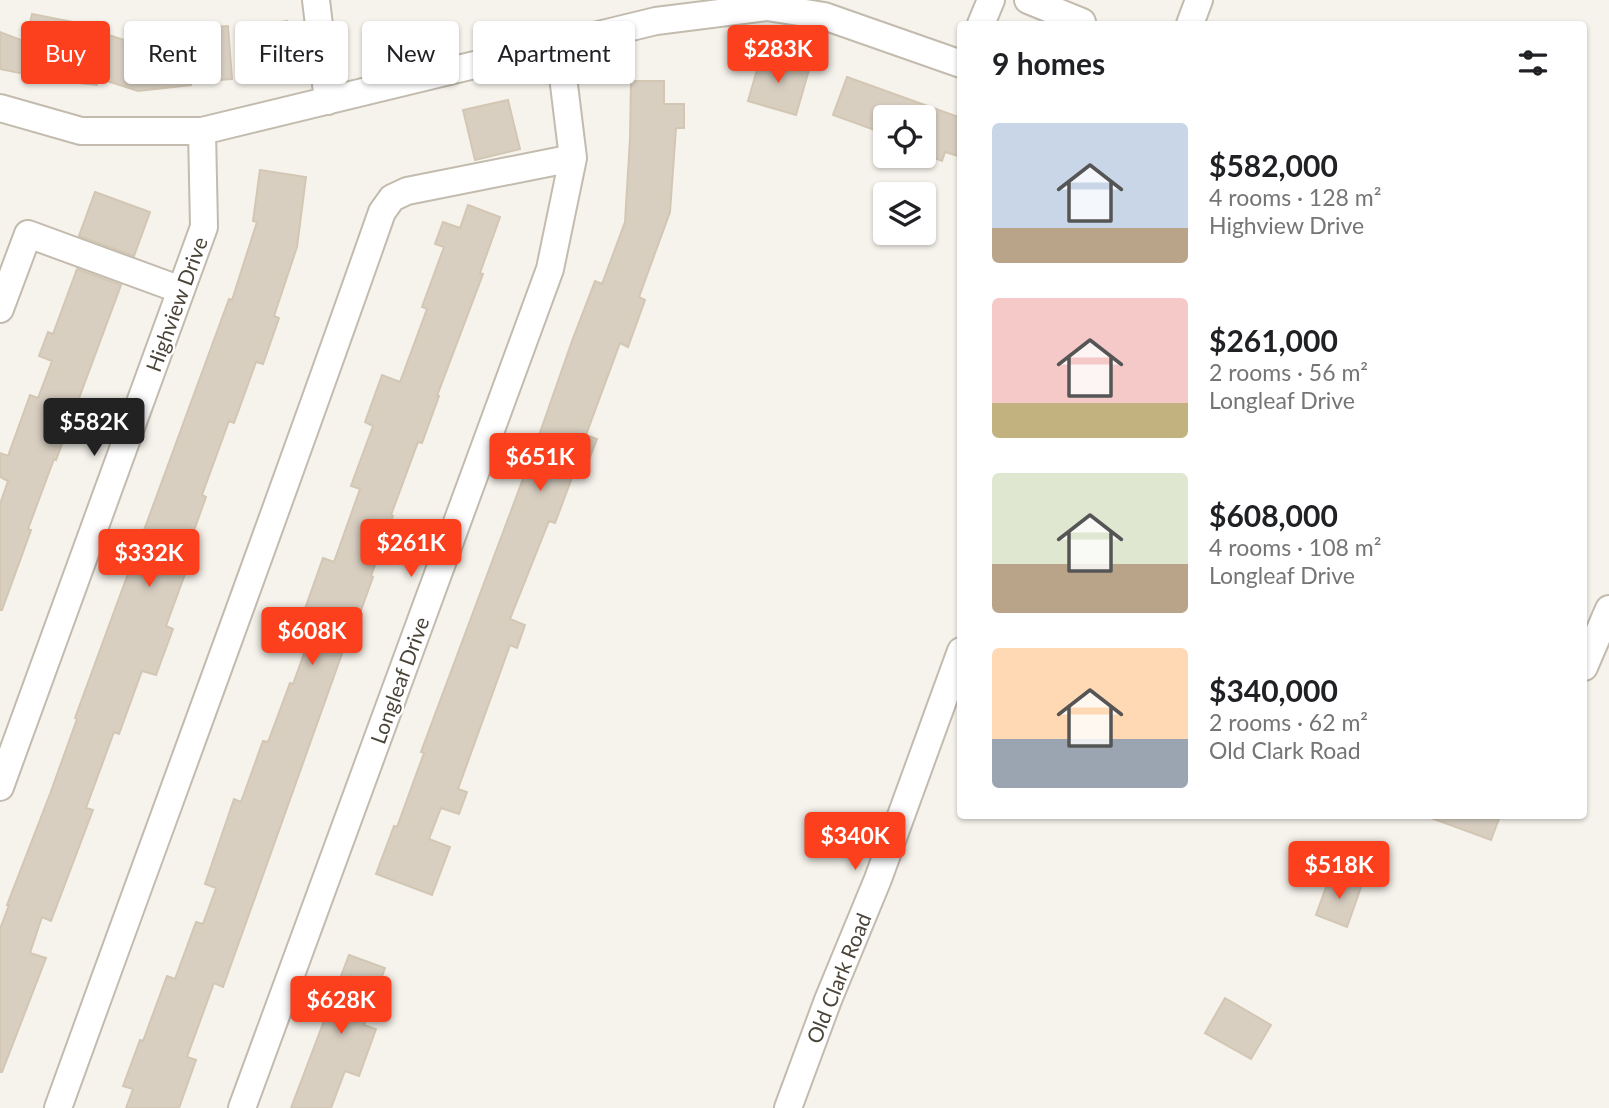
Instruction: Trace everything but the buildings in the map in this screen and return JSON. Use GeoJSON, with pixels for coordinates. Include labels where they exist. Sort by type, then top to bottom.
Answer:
{"type":"FeatureCollection","features":[{"type":"Feature","properties":{"kind":"street"},"geometry":{"type":"LineString","coordinates":[[316,0],[328,101]]}},
{"type":"Feature","properties":{"kind":"street"},"geometry":{"type":"LineString","coordinates":[[982,21],[991,0]]}},
{"type":"Feature","properties":{"kind":"street"},"geometry":{"type":"LineString","coordinates":[[1028,0],[1080,21]]}},
{"type":"Feature","properties":{"kind":"street"},"geometry":{"type":"LineString","coordinates":[[1191,21],[1199,0]]}},
{"type":"Feature","properties":{"kind":"street"},"geometry":{"type":"LineString","coordinates":[[635,26],[746,5],[767,7],[824,16],[957,63]]}},
{"type":"Feature","properties":{"kind":"street"},"geometry":{"type":"LineString","coordinates":[[0,108],[81,131],[202,131],[473,65]]}},
{"type":"Feature","properties":{"kind":"street","name":"Longleaf Drive"},"geometry":{"type":"LineString","coordinates":[[242,1108],[550,269],[573,158],[564,84]]}},
{"type":"Feature","properties":{"kind":"street","name":"Highview Drive"},"geometry":{"type":"LineString","coordinates":[[0,787],[204,227],[202,131]]}},
{"type":"Feature","properties":{"kind":"street"},"geometry":{"type":"LineString","coordinates":[[58,1108],[382,212],[392,198],[407,191],[573,158]]}},
{"type":"Feature","properties":{"kind":"street"},"geometry":{"type":"LineString","coordinates":[[0,309],[28,234],[181,290]]}},
{"type":"Feature","properties":{"kind":"street"},"geometry":{"type":"LineString","coordinates":[[1587,660],[1609,609]]}},
{"type":"Feature","properties":{"kind":"street","name":"Old Clark Road"},"geometry":{"type":"LineString","coordinates":[[788,1108],[828,1000],[878,879],[957,662]]}}]}
